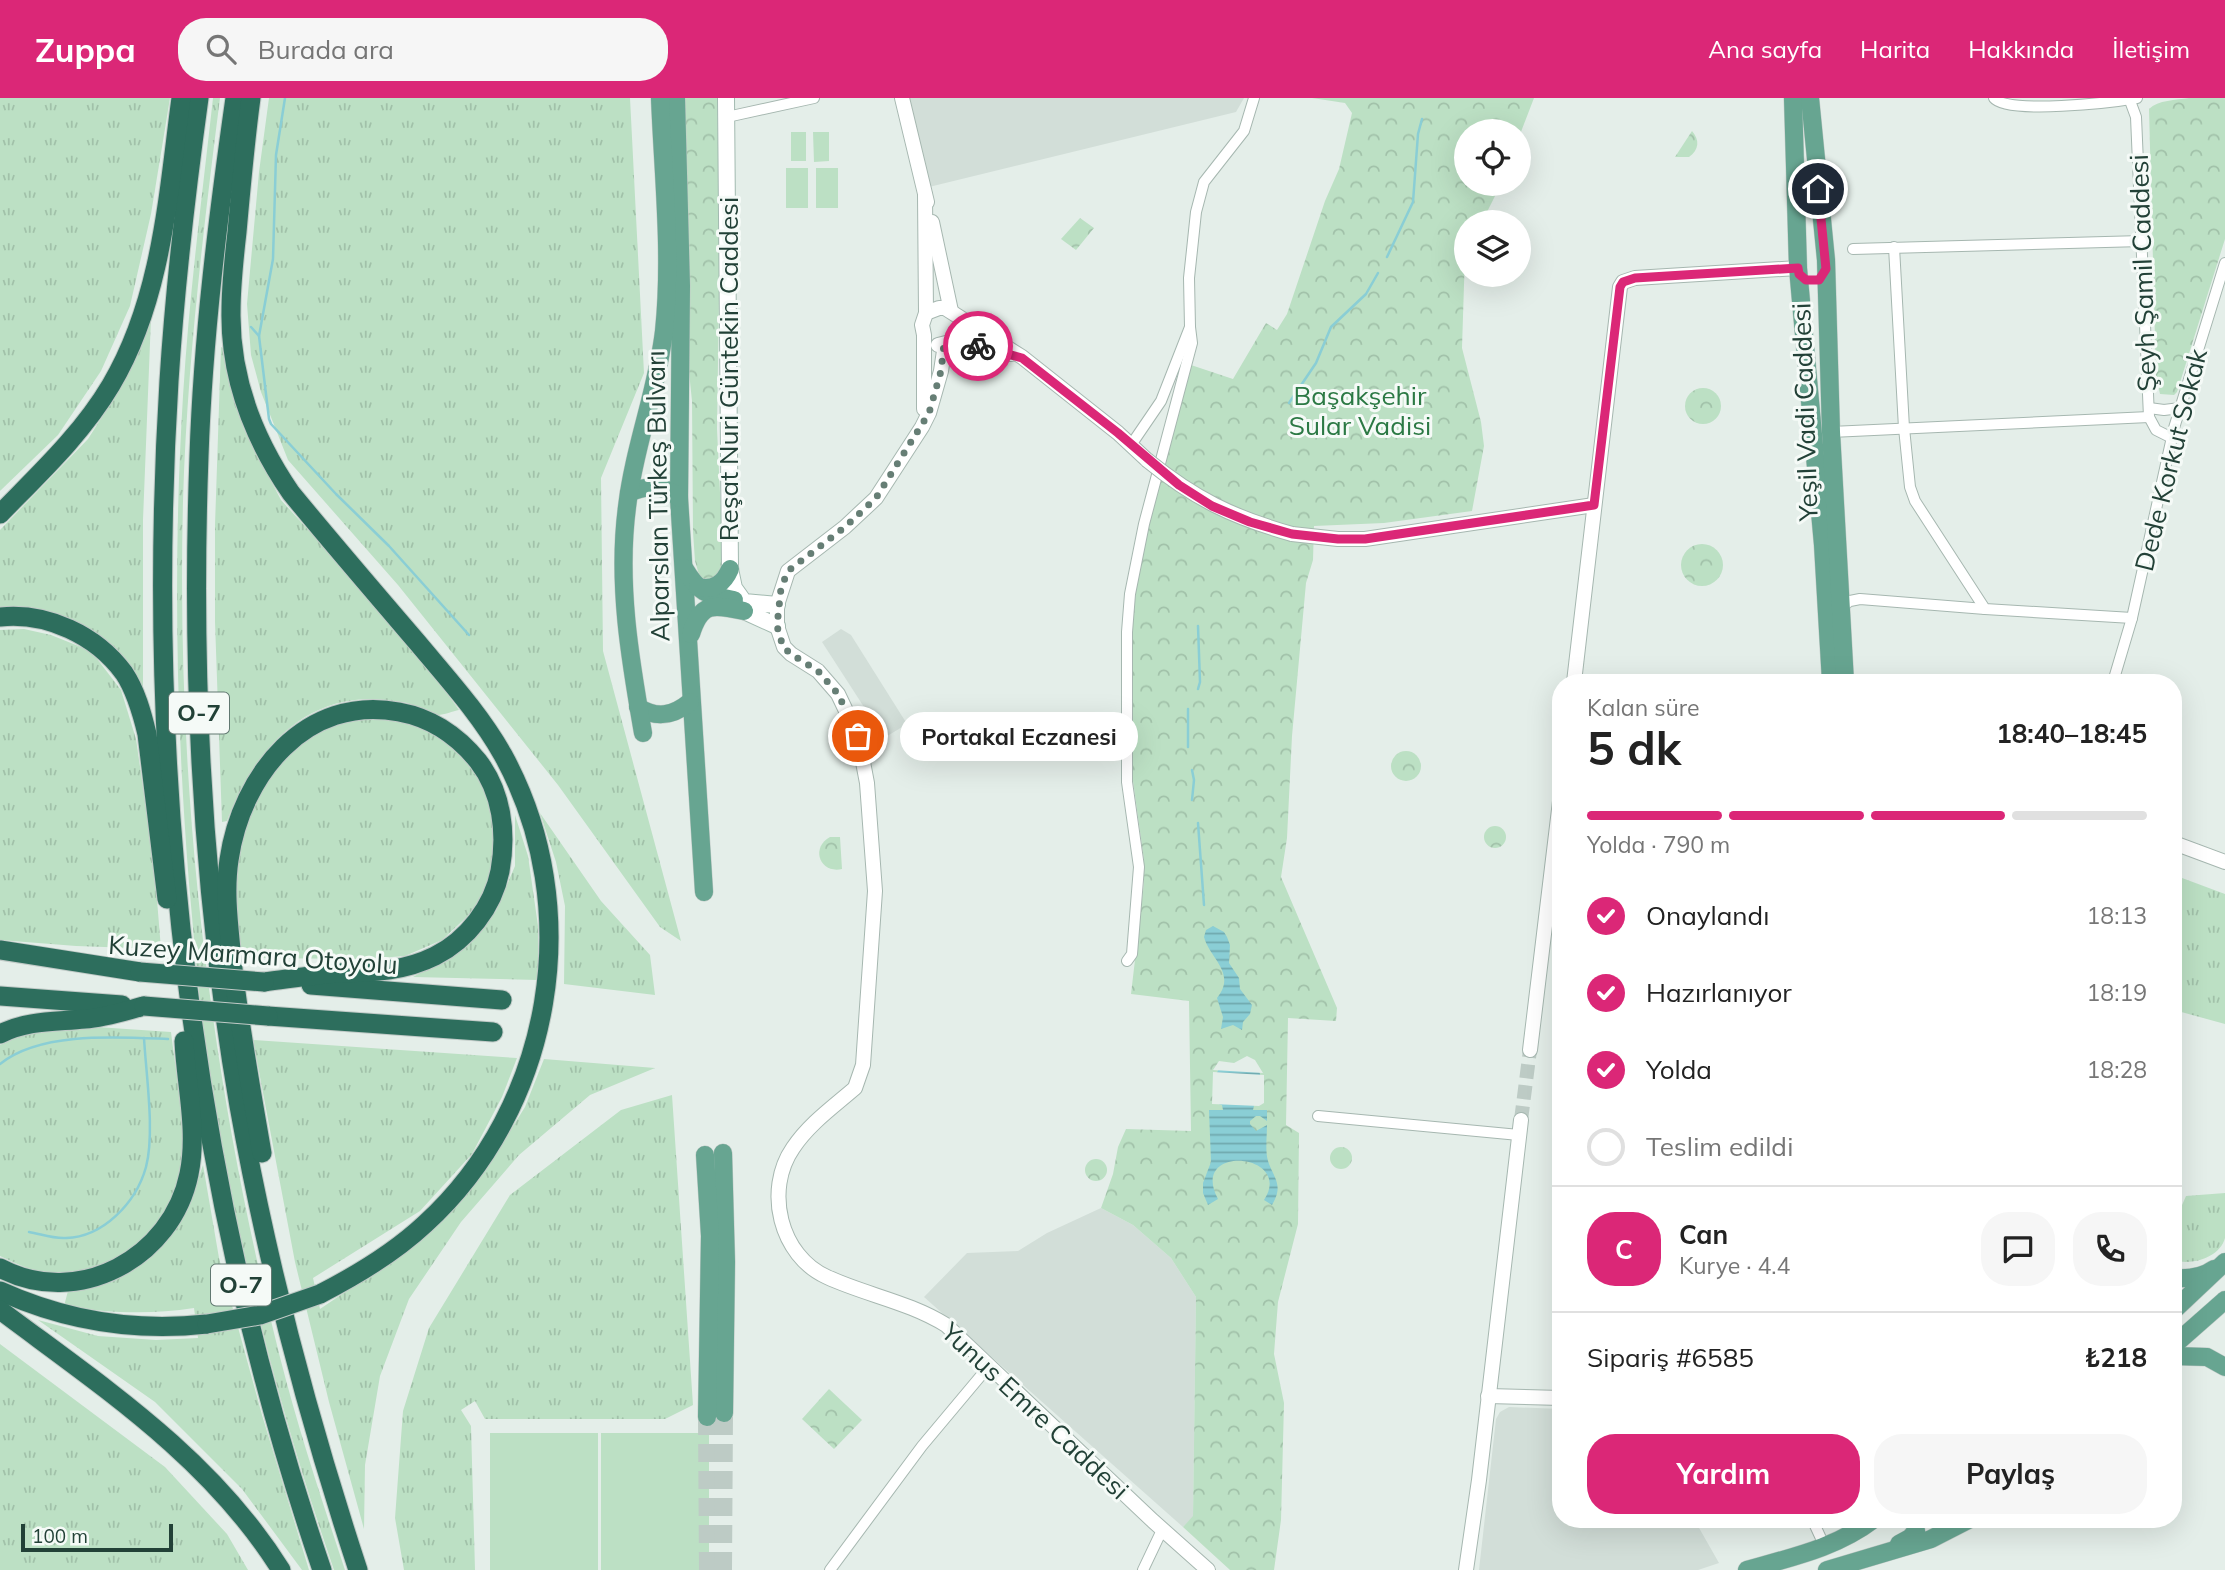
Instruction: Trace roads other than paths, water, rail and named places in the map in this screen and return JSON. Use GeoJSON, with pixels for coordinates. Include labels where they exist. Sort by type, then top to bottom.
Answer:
{"type":"FeatureCollection","features":[{"type":"Feature","properties":{"kind":"highway"},"geometry":{"type":"LineString","coordinates":[[0,514],[82,425],[110,386],[132,343],[152,283],[161,242],[181,98]]}},
{"type":"Feature","properties":{"kind":"highway","name":"O-7"},"geometry":{"type":"LineString","coordinates":[[199,98],[174,317],[163,531],[166,737],[171,814],[188,993],[211,1141],[250,1322],[301,1507],[323,1570]]}},
{"type":"Feature","properties":{"kind":"highway","name":"O-7"},"geometry":{"type":"LineString","coordinates":[[234,98],[212,274],[200,439],[197,540],[199,713],[206,837],[223,997],[240,1107],[286,1324],[333,1495],[358,1570]]}},
{"type":"Feature","properties":{"kind":"highway"},"geometry":{"type":"LineString","coordinates":[[0,1291],[34,1306],[95,1322],[150,1327],[206,1324],[260,1315],[320,1294],[379,1260],[426,1223],[462,1184],[494,1140],[512,1108],[535,1046],[547,984],[550,929],[543,868],[536,837],[516,780],[488,730],[460,693],[291,493],[269,461],[253,428],[236,370],[230,311],[251,98]]}},
{"type":"Feature","properties":{"kind":"highway"},"geometry":{"type":"LineString","coordinates":[[0,617],[38,618],[77,633],[108,656],[124,674],[134,692],[147,734],[165,891],[188,993],[183,1024],[192,1157],[176,1213],[148,1249],[131,1262],[97,1277],[49,1283],[26,1279],[0,1268]]}},
{"type":"Feature","properties":{"kind":"highway"},"geometry":{"type":"LineString","coordinates":[[264,982],[337,973],[387,972],[405,967],[433,957],[456,944],[486,906],[498,883],[502,862],[504,837],[498,800],[486,771],[471,753],[441,726],[410,714],[372,709],[337,715],[318,723],[295,736],[264,769],[246,803],[234,836],[227,891],[232,956],[246,1062],[279,1244],[286,1324]]}},
{"type":"Feature","properties":{"kind":"highway"},"geometry":{"type":"LineString","coordinates":[[0,950],[140,972]]}},
{"type":"Feature","properties":{"kind":"highway","name":"Kuzey Marmara Otoyolu"},"geometry":{"type":"LineString","coordinates":[[0,962],[502,1000]]}},
{"type":"Feature","properties":{"kind":"highway"},"geometry":{"type":"LineString","coordinates":[[0,996],[493,1031]]}},
{"type":"Feature","properties":{"kind":"highway"},"geometry":{"type":"LineString","coordinates":[[0,1034],[26,1024],[87,1019],[144,1006]]}},
{"type":"Feature","properties":{"kind":"highway"},"geometry":{"type":"LineString","coordinates":[[0,1310],[134,1410],[185,1453],[238,1510],[281,1570]]}},
{"type":"Feature","properties":{"kind":"main road","name":"Alparslan Türkeş Bulvarı"},"geometry":{"type":"LineString","coordinates":[[643,733],[628,648],[623,563],[629,493],[657,375],[664,330],[665,234],[660,98]]}},
{"type":"Feature","properties":{"kind":"main road","name":"Alparslan Türkeş Bulvarı"},"geometry":{"type":"LineString","coordinates":[[676,98],[681,263],[679,498],[704,892]]}},
{"type":"Feature","properties":{"kind":"main road","name":"Reşat Nuri Güntekin Caddesi"},"geometry":{"type":"LineString","coordinates":[[726,98],[730,569],[734,588],[744,607]]}},
{"type":"Feature","properties":{"kind":"main road","name":"Yeşil Vadi Caddesi"},"geometry":{"type":"LineString","coordinates":[[1793,98],[1799,269],[1823,545],[1831,674]]}},
{"type":"Feature","properties":{"kind":"main road","name":"Yeşil Vadi Caddesi"},"geometry":{"type":"LineString","coordinates":[[1810,98],[1826,265],[1831,432],[1845,674]]}},
{"type":"Feature","properties":{"kind":"main road"},"geometry":{"type":"LineString","coordinates":[[1799,269],[1806,280],[1815,281],[1822,278],[1826,265]]}},
{"type":"Feature","properties":{"kind":"main road"},"geometry":{"type":"LineString","coordinates":[[629,493],[649,487],[665,488],[679,498]]}},
{"type":"Feature","properties":{"kind":"main road"},"geometry":{"type":"LineString","coordinates":[[684,568],[695,586],[710,596],[744,607],[777,626]]}},
{"type":"Feature","properties":{"kind":"main road"},"geometry":{"type":"LineString","coordinates":[[695,586],[708,588],[719,585],[730,569]]}},
{"type":"Feature","properties":{"kind":"main road"},"geometry":{"type":"LineString","coordinates":[[687,644],[696,617],[701,611],[718,607],[777,605]]}},
{"type":"Feature","properties":{"kind":"main road"},"geometry":{"type":"LineString","coordinates":[[638,707],[649,714],[663,716],[691,702]]}},
{"type":"Feature","properties":{"kind":"main road"},"geometry":{"type":"LineString","coordinates":[[714,1154],[726,1262],[715,1415]]}},
{"type":"Feature","properties":{"kind":"main road"},"geometry":{"type":"LineString","coordinates":[[2182,1278],[2208,1273],[2225,1261]]}},
{"type":"Feature","properties":{"kind":"main road"},"geometry":{"type":"LineString","coordinates":[[2182,1302],[2225,1261]]}},
{"type":"Feature","properties":{"kind":"main road"},"geometry":{"type":"LineString","coordinates":[[2182,1338],[2225,1300]]}},
{"type":"Feature","properties":{"kind":"main road"},"geometry":{"type":"LineString","coordinates":[[2182,1356],[2223,1360]]}},
{"type":"Feature","properties":{"kind":"main road"},"geometry":{"type":"LineString","coordinates":[[1747,1570],[1825,1547],[1861,1528]]}},
{"type":"Feature","properties":{"kind":"main road"},"geometry":{"type":"LineString","coordinates":[[1870,1558],[1910,1538],[1916,1528]]}},
{"type":"Feature","properties":{"kind":"main road"},"geometry":{"type":"LineString","coordinates":[[1827,1570],[1931,1539],[1952,1528]]}},
{"type":"Feature","properties":{"kind":"street"},"geometry":{"type":"LineString","coordinates":[[727,117],[814,98]]}},
{"type":"Feature","properties":{"kind":"street","name":"Yunus Emre Caddesi"},"geometry":{"type":"LineString","coordinates":[[902,98],[953,313],[958,321],[958,333],[947,343],[929,413],[876,498],[845,527],[788,571],[777,605],[777,626],[783,647],[818,671],[838,694],[858,736],[867,783],[875,891],[863,1065],[859,1080],[855,1088],[807,1131],[792,1150],[781,1184],[780,1213],[788,1241],[797,1256],[810,1268],[827,1277],[932,1316],[946,1325],[1162,1530],[1208,1570]]}},
{"type":"Feature","properties":{"kind":"street"},"geometry":{"type":"LineString","coordinates":[[1127,961],[1132,954],[1139,867],[1127,782],[1127,632],[1130,594],[1154,484],[1192,343],[1189,278],[1196,212],[1205,182],[1244,131],[1254,98]]}},
{"type":"Feature","properties":{"kind":"street"},"geometry":{"type":"LineString","coordinates":[[1994,98],[1998,102],[2017,107],[2048,107],[2132,98]]}},
{"type":"Feature","properties":{"kind":"street","name":"Şeyh Şamil Caddesi"},"geometry":{"type":"LineString","coordinates":[[2132,98],[2136,117],[2149,413],[2156,430],[2172,438]]}},
{"type":"Feature","properties":{"kind":"street","name":"Yunus Emre Caddesi"},"geometry":{"type":"LineString","coordinates":[[922,427],[925,394],[922,325],[926,313],[925,195]]}},
{"type":"Feature","properties":{"kind":"street"},"geometry":{"type":"LineString","coordinates":[[1853,249],[2142,241]]}},
{"type":"Feature","properties":{"kind":"street"},"geometry":{"type":"LineString","coordinates":[[1894,247],[1910,487],[1915,501],[1985,609]]}},
{"type":"Feature","properties":{"kind":"street","name":"Dede Korkut Sokak"},"geometry":{"type":"LineString","coordinates":[[2115,674],[2132,618],[2180,408],[2225,263]]}},
{"type":"Feature","properties":{"kind":"street"},"geometry":{"type":"LineString","coordinates":[[1575,674],[1618,294],[1623,282],[1635,278],[1799,269]]}},
{"type":"Feature","properties":{"kind":"street"},"geometry":{"type":"LineString","coordinates":[[926,313],[939,308],[953,313],[1022,358],[1179,485],[1212,506],[1250,522],[1292,534],[1365,539],[1594,505]]}},
{"type":"Feature","properties":{"kind":"street"},"geometry":{"type":"LineString","coordinates":[[1131,445],[1161,401],[1190,327]]}},
{"type":"Feature","properties":{"kind":"street"},"geometry":{"type":"LineString","coordinates":[[924,335],[933,343],[985,347],[1022,358]]}},
{"type":"Feature","properties":{"kind":"street"},"geometry":{"type":"LineString","coordinates":[[1831,432],[2149,413],[2180,408]]}},
{"type":"Feature","properties":{"kind":"street"},"geometry":{"type":"LineString","coordinates":[[1839,581],[1849,594],[1860,599]]}},
{"type":"Feature","properties":{"kind":"street"},"geometry":{"type":"LineString","coordinates":[[1841,607],[1860,599],[2132,618]]}},
{"type":"Feature","properties":{"kind":"street"},"geometry":{"type":"LineString","coordinates":[[2182,846],[2225,862]]}},
{"type":"Feature","properties":{"kind":"street"},"geometry":{"type":"LineString","coordinates":[[2182,856],[2225,872]]}},
{"type":"Feature","properties":{"kind":"street"},"geometry":{"type":"LineString","coordinates":[[1530,1050],[1552,868]]}},
{"type":"Feature","properties":{"kind":"street"},"geometry":{"type":"LineString","coordinates":[[1318,1116],[1520,1128],[1466,1570]]}},
{"type":"Feature","properties":{"kind":"street"},"geometry":{"type":"LineString","coordinates":[[831,1570],[922,1446],[989,1366]]}},
{"type":"Feature","properties":{"kind":"street"},"geometry":{"type":"LineString","coordinates":[[1488,1396],[1552,1398]]}},
{"type":"Feature","properties":{"kind":"street"},"geometry":{"type":"LineString","coordinates":[[1816,1528],[1825,1547]]}},
{"type":"Feature","properties":{"kind":"street"},"geometry":{"type":"LineString","coordinates":[[1143,1570],[1162,1530]]}},
{"type":"Feature","properties":{"kind":"water"},"geometry":{"type":"Polygon","coordinates":[[[1213,926],[1227,937],[1230,945],[1229,963],[1239,978],[1240,989],[1252,1005],[1242,1030],[1233,1025],[1221,1029],[1223,1017],[1217,998],[1224,981],[1223,974],[1204,937],[1206,930],[1213,926]]]}},
{"type":"Feature","properties":{"kind":"water"},"geometry":{"type":"Polygon","coordinates":[[[1221,1064],[1259,1071],[1261,1077],[1253,1110],[1267,1110],[1267,1121],[1256,1116],[1250,1124],[1256,1131],[1267,1125],[1267,1157],[1278,1187],[1272,1205],[1264,1200],[1270,1184],[1266,1172],[1255,1164],[1241,1161],[1228,1162],[1217,1169],[1213,1181],[1218,1199],[1208,1205],[1203,1193],[1203,1183],[1211,1162],[1209,1110],[1223,1110],[1222,1105],[1215,1103],[1215,1077],[1221,1064]]]}},
{"type":"Feature","properties":{"kind":"waterway"},"geometry":{"type":"LineString","coordinates":[[285,98],[276,155],[273,259],[259,336],[269,419],[469,635]]}},
{"type":"Feature","properties":{"kind":"waterway"},"geometry":{"type":"LineString","coordinates":[[1387,257],[1413,202],[1418,134],[1422,119]]}},
{"type":"Feature","properties":{"kind":"waterway"},"geometry":{"type":"LineString","coordinates":[[1289,403],[1316,363],[1331,327],[1366,294],[1378,273]]}},
{"type":"Feature","properties":{"kind":"waterway"},"geometry":{"type":"LineString","coordinates":[[251,327],[259,336]]}},
{"type":"Feature","properties":{"kind":"waterway"},"geometry":{"type":"LineString","coordinates":[[1198,626],[1198,689]]}},
{"type":"Feature","properties":{"kind":"waterway"},"geometry":{"type":"LineString","coordinates":[[1188,709],[1188,747]]}},
{"type":"Feature","properties":{"kind":"waterway"},"geometry":{"type":"LineString","coordinates":[[1192,770],[1192,800]]}},
{"type":"Feature","properties":{"kind":"waterway"},"geometry":{"type":"LineString","coordinates":[[1198,823],[1204,905]]}},
{"type":"Feature","properties":{"kind":"waterway"},"geometry":{"type":"LineString","coordinates":[[0,1064],[17,1053],[58,1041],[104,1037],[168,1039]]}},
{"type":"Feature","properties":{"kind":"waterway"},"geometry":{"type":"LineString","coordinates":[[29,1232],[61,1238],[93,1232],[116,1216],[134,1193],[146,1167],[150,1138],[144,1038]]}},
{"type":"Feature","properties":{"kind":"tunnel"},"geometry":{"type":"LineString","coordinates":[[1521,1120],[1530,1050]]}},
{"type":"Feature","properties":{"kind":"tunnel"},"geometry":{"type":"LineString","coordinates":[[723,1570],[724,1413]]}},
{"type":"Feature","properties":{"kind":"tunnel"},"geometry":{"type":"LineString","coordinates":[[707,1417],[708,1570]]}},
{"type":"Feature","properties":{"kind":"place","name":"Portakal Eczanesi"},"geometry":{"type":"Point","coordinates":[858,736]}},
{"type":"Feature","properties":{"kind":"park label","name":"Başakşehir Sular Vadisi"},"geometry":{"type":"Point","coordinates":[1360,411]}}]}
